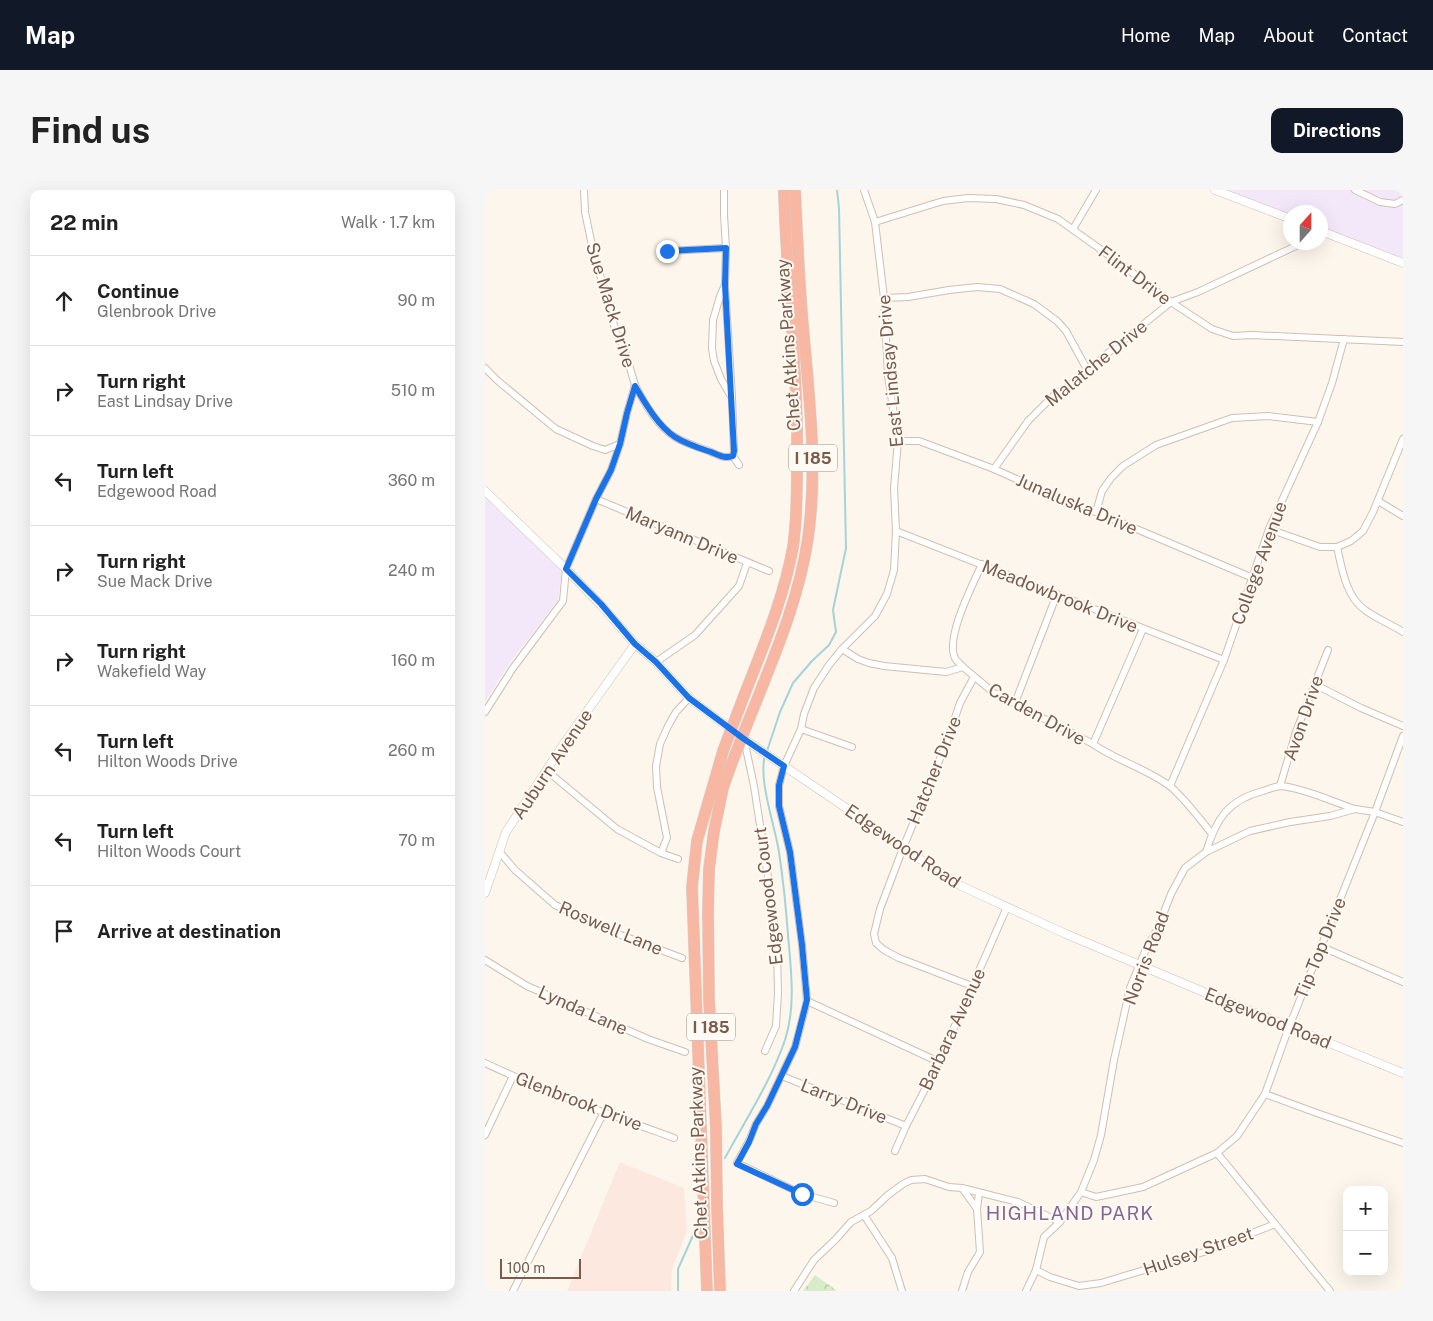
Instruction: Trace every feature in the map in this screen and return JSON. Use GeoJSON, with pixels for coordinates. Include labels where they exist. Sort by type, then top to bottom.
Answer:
{"type":"FeatureCollection","features":[{"type":"Feature","properties":{"kind":"highway","name":"Chet Atkins Parkway"},"geometry":{"type":"LineString","coordinates":[[706,1291],[693,887],[697,841],[702,819],[723,751],[783,590],[793,544],[796,516],[798,434],[788,290],[784,190]]}},
{"type":"Feature","properties":{"kind":"highway","name":"Chet Atkins Parkway"},"geometry":{"type":"LineString","coordinates":[[720,1291],[716,1128],[709,999],[709,869],[714,831],[723,788],[789,616],[807,546],[813,455],[795,190]]}},
{"type":"Feature","properties":{"kind":"highway"},"geometry":{"type":"LineString","coordinates":[[719,1244],[724,1291]]}},
{"type":"Feature","properties":{"kind":"street","name":"Sue Mack Drive"},"geometry":{"type":"LineString","coordinates":[[485,712],[513,668],[563,601],[566,569],[596,499],[611,470],[620,444],[635,386],[624,348],[615,331],[610,305],[595,260],[585,212],[585,190]]}},
{"type":"Feature","properties":{"kind":"street"},"geometry":{"type":"LineString","coordinates":[[724,190],[725,285],[732,398],[733,456],[739,465]]}},
{"type":"Feature","properties":{"kind":"street","name":"East Lindsay Drive"},"geometry":{"type":"LineString","coordinates":[[833,1203],[802,1194],[737,1164],[795,1047],[807,1000],[792,861],[779,806],[779,785],[784,766],[801,729],[804,714],[814,688],[842,649],[875,616],[887,594],[894,570],[896,531],[894,488],[898,441],[888,376],[884,298],[875,222],[864,190]]}},
{"type":"Feature","properties":{"kind":"street"},"geometry":{"type":"LineString","coordinates":[[1073,229],[1096,190]]}},
{"type":"Feature","properties":{"kind":"street"},"geometry":{"type":"LineString","coordinates":[[1215,190],[1283,216]]}},
{"type":"Feature","properties":{"kind":"street"},"geometry":{"type":"LineString","coordinates":[[1355,190],[1380,202],[1395,204],[1403,200]]}},
{"type":"Feature","properties":{"kind":"street","name":"Flint Drive"},"geometry":{"type":"LineString","coordinates":[[875,222],[943,201],[968,198],[996,199],[1024,205],[1058,219],[1171,302],[1212,329],[1233,336],[1252,335],[1403,342]]}},
{"type":"Feature","properties":{"kind":"street"},"geometry":{"type":"LineString","coordinates":[[1328,234],[1403,263]]}},
{"type":"Feature","properties":{"kind":"street"},"geometry":{"type":"LineString","coordinates":[[667,251],[726,248]]}},
{"type":"Feature","properties":{"kind":"street","name":"Malatche Drive"},"geometry":{"type":"LineString","coordinates":[[994,469],[1028,420],[1053,395],[1089,372],[1103,357],[1171,302],[1216,284],[1287,250]]}},
{"type":"Feature","properties":{"kind":"street"},"geometry":{"type":"LineString","coordinates":[[725,285],[713,320],[712,348],[714,361],[721,379],[732,398]]}},
{"type":"Feature","properties":{"kind":"street"},"geometry":{"type":"LineString","coordinates":[[884,298],[908,297],[977,287],[999,289],[1033,304],[1057,322],[1066,331],[1089,372]]}},
{"type":"Feature","properties":{"kind":"street","name":"College Avenue"},"geometry":{"type":"LineString","coordinates":[[1170,786],[1224,660],[1269,529],[1318,422],[1332,383],[1344,339]]}},
{"type":"Feature","properties":{"kind":"street"},"geometry":{"type":"LineString","coordinates":[[485,368],[498,382],[556,429],[605,450],[620,444]]}},
{"type":"Feature","properties":{"kind":"street"},"geometry":{"type":"LineString","coordinates":[[635,386],[664,428],[675,437],[723,457],[733,456]]}},
{"type":"Feature","properties":{"kind":"street"},"geometry":{"type":"LineString","coordinates":[[1096,512],[1102,490],[1111,478],[1123,466],[1157,445],[1232,418],[1268,416],[1318,422]]}},
{"type":"Feature","properties":{"kind":"street"},"geometry":{"type":"LineString","coordinates":[[1269,529],[1321,547],[1337,547],[1351,541],[1363,531],[1378,501],[1403,439]]}},
{"type":"Feature","properties":{"kind":"street","name":"Junaluska Drive"},"geometry":{"type":"LineString","coordinates":[[898,441],[919,441],[994,469],[1043,492],[1096,512],[1253,578]]}},
{"type":"Feature","properties":{"kind":"street","name":"Edgewood Road"},"geometry":{"type":"LineString","coordinates":[[485,491],[601,604],[635,644],[656,662],[689,698],[744,739],[961,886],[1066,934],[1403,1073]]}},
{"type":"Feature","properties":{"kind":"street","name":"Maryann Drive"},"geometry":{"type":"LineString","coordinates":[[596,499],[769,571]]}},
{"type":"Feature","properties":{"kind":"street"},"geometry":{"type":"LineString","coordinates":[[1378,501],[1403,516]]}},
{"type":"Feature","properties":{"kind":"street","name":"Meadowbrook Drive"},"geometry":{"type":"LineString","coordinates":[[896,531],[1224,660]]}},
{"type":"Feature","properties":{"kind":"street"},"geometry":{"type":"LineString","coordinates":[[1337,547],[1346,583],[1357,604],[1377,618],[1403,632]]}},
{"type":"Feature","properties":{"kind":"street"},"geometry":{"type":"LineString","coordinates":[[656,662],[695,636],[739,586],[747,563]]}},
{"type":"Feature","properties":{"kind":"street"},"geometry":{"type":"LineString","coordinates":[[842,649],[869,664],[945,672],[963,667],[955,658],[953,643],[961,612],[982,564]]}},
{"type":"Feature","properties":{"kind":"street"},"geometry":{"type":"LineString","coordinates":[[1015,703],[1057,594]]}},
{"type":"Feature","properties":{"kind":"street"},"geometry":{"type":"LineString","coordinates":[[1093,744],[1143,629]]}},
{"type":"Feature","properties":{"kind":"street","name":"Auburn Avenue"},"geometry":{"type":"LineString","coordinates":[[485,893],[506,832],[565,742],[635,644]]}},
{"type":"Feature","properties":{"kind":"street","name":"Avon Drive"},"geometry":{"type":"LineString","coordinates":[[1280,786],[1296,732],[1327,650]]}},
{"type":"Feature","properties":{"kind":"street","name":"Carden Drive"},"geometry":{"type":"LineString","coordinates":[[963,667],[994,693],[1093,744],[1107,754],[1143,770],[1170,786],[1212,834]]}},
{"type":"Feature","properties":{"kind":"street","name":"Hatcher Drive"},"geometry":{"type":"LineString","coordinates":[[972,986],[909,962],[884,950],[876,943],[874,934],[880,909],[903,848],[946,744],[960,703],[974,677]]}},
{"type":"Feature","properties":{"kind":"street"},"geometry":{"type":"LineString","coordinates":[[1314,684],[1361,708],[1403,726]]}},
{"type":"Feature","properties":{"kind":"street"},"geometry":{"type":"LineString","coordinates":[[661,853],[667,838],[655,766],[660,744],[668,726],[676,712],[689,698]]}},
{"type":"Feature","properties":{"kind":"street"},"geometry":{"type":"LineString","coordinates":[[801,729],[852,747]]}},
{"type":"Feature","properties":{"kind":"street","name":"Tip Top Drive"},"geometry":{"type":"LineString","coordinates":[[1081,1192],[1096,1197],[1143,1187],[1217,1154],[1237,1136],[1265,1094],[1289,1027],[1375,812],[1403,736]]}},
{"type":"Feature","properties":{"kind":"street","name":"Edgewood Court"},"geometry":{"type":"LineString","coordinates":[[744,739],[754,786],[777,950],[778,993],[776,1026],[765,1051]]}},
{"type":"Feature","properties":{"kind":"street"},"geometry":{"type":"LineString","coordinates":[[546,770],[617,829],[661,853],[677,859]]}},
{"type":"Feature","properties":{"kind":"street"},"geometry":{"type":"LineString","coordinates":[[1206,852],[1218,822],[1229,808],[1250,794],[1280,786],[1297,789],[1355,809]]}},
{"type":"Feature","properties":{"kind":"street","name":"Norris Road"},"geometry":{"type":"LineString","coordinates":[[1026,1291],[1036,1270],[1044,1237],[1061,1222],[1081,1192],[1094,1160],[1101,1135],[1114,1060],[1131,988],[1139,964],[1157,930],[1171,894],[1185,868],[1206,852],[1250,831],[1290,822],[1330,816],[1355,809],[1375,812],[1403,822]]}},
{"type":"Feature","properties":{"kind":"street","name":"Roswell Lane"},"geometry":{"type":"LineString","coordinates":[[499,851],[515,870],[555,905],[618,934],[682,958]]}},
{"type":"Feature","properties":{"kind":"street","name":"Barbara Avenue"},"geometry":{"type":"LineString","coordinates":[[895,1151],[939,1062],[1007,907]]}},
{"type":"Feature","properties":{"kind":"street"},"geometry":{"type":"LineString","coordinates":[[1322,947],[1403,982]]}},
{"type":"Feature","properties":{"kind":"street","name":"Lynda Lane"},"geometry":{"type":"LineString","coordinates":[[485,960],[527,986],[649,1039],[685,1052]]}},
{"type":"Feature","properties":{"kind":"street"},"geometry":{"type":"LineString","coordinates":[[807,1000],[939,1062]]}},
{"type":"Feature","properties":{"kind":"street","name":"Glenbrook Drive"},"geometry":{"type":"LineString","coordinates":[[485,1063],[603,1112],[674,1138]]}},
{"type":"Feature","properties":{"kind":"street"},"geometry":{"type":"LineString","coordinates":[[485,1135],[513,1076]]}},
{"type":"Feature","properties":{"kind":"street","name":"Larry Drive"},"geometry":{"type":"LineString","coordinates":[[782,1076],[906,1126]]}},
{"type":"Feature","properties":{"kind":"street"},"geometry":{"type":"LineString","coordinates":[[1265,1094],[1403,1143]]}},
{"type":"Feature","properties":{"kind":"street"},"geometry":{"type":"LineString","coordinates":[[513,1291],[603,1112]]}},
{"type":"Feature","properties":{"kind":"street"},"geometry":{"type":"LineString","coordinates":[[1217,1154],[1330,1291]]}},
{"type":"Feature","properties":{"kind":"street"},"geometry":{"type":"LineString","coordinates":[[793,1291],[814,1260],[851,1222],[871,1211],[888,1194],[911,1180],[925,1179],[949,1187],[962,1188],[1018,1202],[1061,1222]]}},
{"type":"Feature","properties":{"kind":"street"},"geometry":{"type":"LineString","coordinates":[[962,1188],[977,1209]]}},
{"type":"Feature","properties":{"kind":"street"},"geometry":{"type":"LineString","coordinates":[[962,1291],[968,1272],[980,1252],[977,1209],[979,1193]]}},
{"type":"Feature","properties":{"kind":"street"},"geometry":{"type":"LineString","coordinates":[[864,1215],[892,1258],[902,1291]]}},
{"type":"Feature","properties":{"kind":"street","name":"Hulsey Street"},"geometry":{"type":"LineString","coordinates":[[1036,1270],[1079,1289],[1207,1251],[1275,1224]]}},
{"type":"Feature","properties":{"kind":"shaded area"},"geometry":{"type":"Polygon","coordinates":[[[1225,190],[1403,190],[1403,258],[1328,231],[1328,205],[1283,205],[1283,213],[1225,190]]]}},
{"type":"Feature","properties":{"kind":"shaded area"},"geometry":{"type":"Polygon","coordinates":[[[485,498],[562,571],[558,600],[507,667],[485,702],[485,498]]]}},
{"type":"Feature","properties":{"kind":"shaded area"},"geometry":{"type":"Polygon","coordinates":[[[620,1162],[684,1188],[687,1231],[672,1269],[671,1291],[567,1291],[620,1162]]]}},
{"type":"Feature","properties":{"kind":"green space"},"geometry":{"type":"Polygon","coordinates":[[[815,1275],[836,1290],[803,1291],[815,1275]]]}},
{"type":"Feature","properties":{"kind":"waterway"},"geometry":{"type":"LineString","coordinates":[[767,751],[780,712],[793,683],[829,645],[836,632],[833,610],[846,548],[839,208],[837,190]]}},
{"type":"Feature","properties":{"kind":"waterway"},"geometry":{"type":"LineString","coordinates":[[725,1158],[773,1070],[785,1040],[791,1014],[791,975],[785,904],[779,852],[765,790],[763,765],[765,755]]}},
{"type":"Feature","properties":{"kind":"waterway"},"geometry":{"type":"LineString","coordinates":[[678,1291],[678,1269],[695,1231]]}},
{"type":"Feature","properties":{"kind":"district","name":"HIGHLAND PARK"},"geometry":{"type":"Point","coordinates":[1070,1213]}},
{"type":"Feature","properties":{"kind":"route"},"geometry":{"type":"LineString","coordinates":[[667,251],[726,248],[725,285],[733,409],[733,456],[723,457],[675,437],[664,428],[644,402],[635,386],[620,444],[611,470],[596,499],[566,569],[601,604],[635,644],[656,662],[689,698],[784,766],[779,785],[779,806],[790,852],[807,1000],[795,1047],[737,1164],[784,1184],[802,1194]]}}]}
